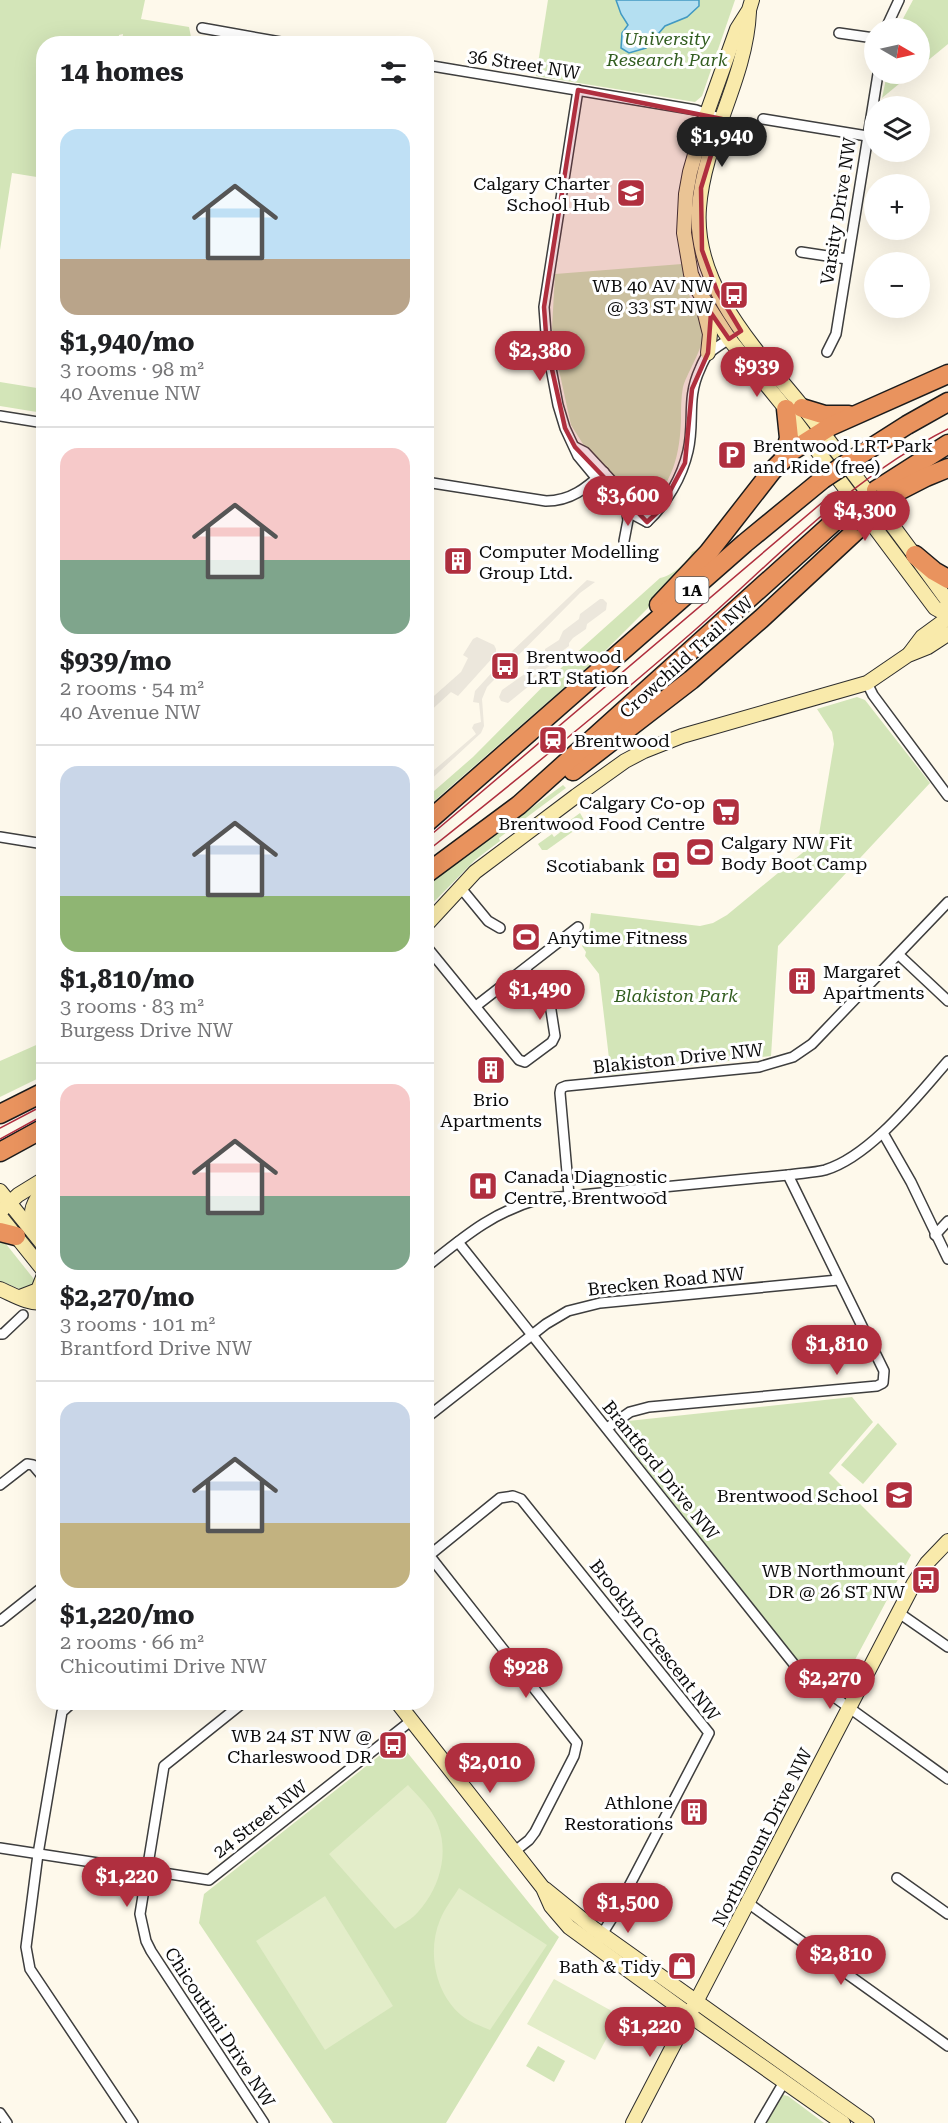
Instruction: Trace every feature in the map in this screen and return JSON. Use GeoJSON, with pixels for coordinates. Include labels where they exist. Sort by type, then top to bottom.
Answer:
{"type":"FeatureCollection","features":[{"type":"Feature","properties":{"kind":"highway"},"geometry":{"type":"LineString","coordinates":[[621,652],[629,637],[708,552],[784,457],[815,435],[948,374]]}},
{"type":"Feature","properties":{"kind":"highway","name":"1A"},"geometry":{"type":"LineString","coordinates":[[434,816],[745,543],[823,479],[907,425],[948,402]]}},
{"type":"Feature","properties":{"kind":"highway"},"geometry":{"type":"LineString","coordinates":[[784,457],[794,408],[825,415],[857,414]]}},
{"type":"Feature","properties":{"kind":"highway","name":"Crowchild Trail NW"},"geometry":{"type":"LineString","coordinates":[[434,868],[519,805],[819,536],[852,520],[882,499],[948,444]]}},
{"type":"Feature","properties":{"kind":"highway"},"geometry":{"type":"LineString","coordinates":[[882,499],[948,468]]}},
{"type":"Feature","properties":{"kind":"highway"},"geometry":{"type":"LineString","coordinates":[[882,499],[948,480]]}},
{"type":"Feature","properties":{"kind":"highway"},"geometry":{"type":"LineString","coordinates":[[519,805],[558,782],[691,680],[761,619],[852,520]]}},
{"type":"Feature","properties":{"kind":"highway"},"geometry":{"type":"LineString","coordinates":[[915,555],[948,579]]}},
{"type":"Feature","properties":{"kind":"highway"},"geometry":{"type":"LineString","coordinates":[[0,1114],[8,1107],[36,1095]]}},
{"type":"Feature","properties":{"kind":"highway"},"geometry":{"type":"LineString","coordinates":[[0,1152],[36,1132]]}},
{"type":"Feature","properties":{"kind":"highway"},"geometry":{"type":"LineString","coordinates":[[0,1159],[36,1143]]}},
{"type":"Feature","properties":{"kind":"street"},"geometry":{"type":"LineString","coordinates":[[891,18],[899,0]]}},
{"type":"Feature","properties":{"kind":"street"},"geometry":{"type":"LineString","coordinates":[[647,522],[660,510],[685,463],[690,436],[692,389],[708,354],[709,328],[699,292],[691,274],[687,254],[684,213],[690,172],[707,114],[737,29],[751,5]]}},
{"type":"Feature","properties":{"kind":"street"},"geometry":{"type":"LineString","coordinates":[[751,5],[743,56],[701,188],[699,231],[708,270],[717,291],[741,331],[794,408],[915,555],[947,600],[948,606]]}},
{"type":"Feature","properties":{"kind":"street"},"geometry":{"type":"LineString","coordinates":[[202,28],[247,36]]}},
{"type":"Feature","properties":{"kind":"street"},"geometry":{"type":"LineString","coordinates":[[839,33],[864,37]]}},
{"type":"Feature","properties":{"kind":"street","name":"36 Street NW"},"geometry":{"type":"LineString","coordinates":[[434,66],[696,110],[722,119]]}},
{"type":"Feature","properties":{"kind":"street"},"geometry":{"type":"LineString","coordinates":[[578,90],[544,307],[547,347],[558,405],[565,428],[578,456],[640,511],[647,522]]}},
{"type":"Feature","properties":{"kind":"street"},"geometry":{"type":"LineString","coordinates":[[763,119],[864,136]]}},
{"type":"Feature","properties":{"kind":"street","name":"Varsity Drive NW"},"geometry":{"type":"LineString","coordinates":[[827,352],[836,334],[864,154]]}},
{"type":"Feature","properties":{"kind":"street"},"geometry":{"type":"LineString","coordinates":[[801,252],[847,259]]}},
{"type":"Feature","properties":{"kind":"street"},"geometry":{"type":"LineString","coordinates":[[699,292],[729,339],[794,408]]}},
{"type":"Feature","properties":{"kind":"street"},"geometry":{"type":"LineString","coordinates":[[708,354],[741,331]]}},
{"type":"Feature","properties":{"kind":"street"},"geometry":{"type":"LineString","coordinates":[[0,416],[36,422]]}},
{"type":"Feature","properties":{"kind":"street"},"geometry":{"type":"LineString","coordinates":[[815,435],[935,608],[948,617],[922,637],[908,655]]}},
{"type":"Feature","properties":{"kind":"street"},"geometry":{"type":"LineString","coordinates":[[434,483],[557,501],[569,498],[600,476]]}},
{"type":"Feature","properties":{"kind":"street"},"geometry":{"type":"LineString","coordinates":[[600,476],[626,507],[647,522]]}},
{"type":"Feature","properties":{"kind":"street"},"geometry":{"type":"LineString","coordinates":[[624,541],[628,520],[626,507]]}},
{"type":"Feature","properties":{"kind":"street"},"geometry":{"type":"LineString","coordinates":[[434,916],[460,887],[508,846],[626,761],[644,751],[682,736],[867,683],[908,655],[928,647],[948,634]]}},
{"type":"Feature","properties":{"kind":"street"},"geometry":{"type":"LineString","coordinates":[[867,683],[873,695],[948,796]]}},
{"type":"Feature","properties":{"kind":"street"},"geometry":{"type":"LineString","coordinates":[[1,840],[36,843]]}},
{"type":"Feature","properties":{"kind":"street"},"geometry":{"type":"LineString","coordinates":[[460,887],[488,921],[500,928]]}},
{"type":"Feature","properties":{"kind":"street","name":"Blakiston Drive NW"},"geometry":{"type":"LineString","coordinates":[[569,1195],[561,1089],[566,1086],[759,1067],[780,1062],[798,1054],[812,1044],[948,902]]}},
{"type":"Feature","properties":{"kind":"street"},"geometry":{"type":"LineString","coordinates":[[476,1006],[578,927]]}},
{"type":"Feature","properties":{"kind":"street"},"geometry":{"type":"LineString","coordinates":[[899,955],[948,1001]]}},
{"type":"Feature","properties":{"kind":"street"},"geometry":{"type":"LineString","coordinates":[[434,956],[519,1060],[525,1062],[552,1042],[555,1036],[550,1004],[525,969]]}},
{"type":"Feature","properties":{"kind":"street"},"geometry":{"type":"LineString","coordinates":[[434,1261],[485,1221],[518,1205],[539,1199],[788,1175],[826,1169],[883,1133],[948,1061]]}},
{"type":"Feature","properties":{"kind":"street"},"geometry":{"type":"LineString","coordinates":[[883,1133],[911,1182],[948,1259]]}},
{"type":"Feature","properties":{"kind":"street"},"geometry":{"type":"LineString","coordinates":[[607,1428],[630,1412],[649,1407],[877,1386],[883,1383],[884,1371],[788,1175]]}},
{"type":"Feature","properties":{"kind":"street"},"geometry":{"type":"LineString","coordinates":[[4,1211],[36,1190]]}},
{"type":"Feature","properties":{"kind":"street"},"geometry":{"type":"LineString","coordinates":[[0,1191],[8,1234],[36,1264]]}},
{"type":"Feature","properties":{"kind":"street"},"geometry":{"type":"LineString","coordinates":[[36,1198],[31,1212],[36,1227]]}},
{"type":"Feature","properties":{"kind":"street"},"geometry":{"type":"LineString","coordinates":[[4,1211],[36,1239]]}},
{"type":"Feature","properties":{"kind":"street"},"geometry":{"type":"LineString","coordinates":[[935,1235],[948,1221]]}},
{"type":"Feature","properties":{"kind":"street","name":"Brantford Drive NW"},"geometry":{"type":"LineString","coordinates":[[458,1242],[801,1673],[948,1779]]}},
{"type":"Feature","properties":{"kind":"street","name":"Brecken Road NW"},"geometry":{"type":"LineString","coordinates":[[434,1412],[531,1335],[568,1311],[600,1303],[838,1280]]}},
{"type":"Feature","properties":{"kind":"street"},"geometry":{"type":"LineString","coordinates":[[0,1289],[28,1302],[36,1302]]}},
{"type":"Feature","properties":{"kind":"street"},"geometry":{"type":"LineString","coordinates":[[20,1297],[36,1291]]}},
{"type":"Feature","properties":{"kind":"street"},"geometry":{"type":"LineString","coordinates":[[0,1334],[3,1334],[23,1315]]}},
{"type":"Feature","properties":{"kind":"street"},"geometry":{"type":"LineString","coordinates":[[0,1485],[27,1464],[33,1465],[36,1469]]}},
{"type":"Feature","properties":{"kind":"street","name":"Brooklyn Crescent NW"},"geometry":{"type":"LineString","coordinates":[[434,1551],[500,1498],[513,1496],[521,1499],[709,1733],[614,1915],[598,1940]]}},
{"type":"Feature","properties":{"kind":"street","name":"Northmount Drive NW"},"geometry":{"type":"LineString","coordinates":[[633,2123],[899,1612],[923,1568],[948,1541]]}},
{"type":"Feature","properties":{"kind":"street"},"geometry":{"type":"LineString","coordinates":[[434,1566],[577,1743],[574,1756],[535,1832],[530,1840],[515,1851]]}},
{"type":"Feature","properties":{"kind":"street"},"geometry":{"type":"LineString","coordinates":[[0,1621],[36,1592]]}},
{"type":"Feature","properties":{"kind":"street"},"geometry":{"type":"LineString","coordinates":[[899,1612],[948,1647]]}},
{"type":"Feature","properties":{"kind":"street"},"geometry":{"type":"LineString","coordinates":[[64,1710],[62,1712],[38,1854],[26,1947],[30,1969],[133,2123]]}},
{"type":"Feature","properties":{"kind":"street","name":"Chicoutimi Drive NW"},"geometry":{"type":"LineString","coordinates":[[234,1710],[164,1766],[140,1914],[146,1941],[264,2123]]}},
{"type":"Feature","properties":{"kind":"street"},"geometry":{"type":"LineString","coordinates":[[403,1710],[515,1851],[543,1888],[551,1906],[569,1927],[598,1940],[697,2002],[867,2123]]}},
{"type":"Feature","properties":{"kind":"street","name":"24 Street NW"},"geometry":{"type":"LineString","coordinates":[[0,1848],[209,1880],[411,1720]]}},
{"type":"Feature","properties":{"kind":"street"},"geometry":{"type":"LineString","coordinates":[[897,1878],[948,1914]]}},
{"type":"Feature","properties":{"kind":"street"},"geometry":{"type":"LineString","coordinates":[[748,1904],[948,2046]]}},
{"type":"Feature","properties":{"kind":"street"},"geometry":{"type":"LineString","coordinates":[[598,1940],[690,2015],[843,2123]]}},
{"type":"Feature","properties":{"kind":"street"},"geometry":{"type":"LineString","coordinates":[[760,2123],[784,2082]]}},
{"type":"Feature","properties":{"kind":"street"},"geometry":{"type":"LineString","coordinates":[[0,2113],[7,2123]]}},
{"type":"Feature","properties":{"kind":"highlighted area"},"geometry":{"type":"Polygon","coordinates":[[[578,90],[722,119],[701,188],[702,250],[717,291],[741,331],[729,339],[711,313],[708,353],[692,389],[685,463],[660,510],[647,522],[575,447],[565,428],[547,347],[544,307],[578,90]]]}},
{"type":"Feature","properties":{"kind":"green space"},"geometry":{"type":"Polygon","coordinates":[[[0,0],[145,0],[141,19],[189,27],[191,36],[123,36],[123,34],[119,36],[36,36],[36,177],[12,173],[0,250],[0,0]]]}},
{"type":"Feature","properties":{"kind":"green space","name":"University Research Park"},"geometry":{"type":"Polygon","coordinates":[[[548,0],[735,0],[702,96],[695,102],[536,76],[548,0]]]}},
{"type":"Feature","properties":{"kind":"green space"},"geometry":{"type":"Polygon","coordinates":[[[913,0],[948,0],[948,44],[930,59],[930,18],[903,18],[913,0]]]}},
{"type":"Feature","properties":{"kind":"green space"},"geometry":{"type":"Polygon","coordinates":[[[885,84],[899,84],[884,96],[882,96],[885,84]]]}},
{"type":"Feature","properties":{"kind":"green space"},"geometry":{"type":"Polygon","coordinates":[[[682,264],[688,291],[702,325],[703,337],[683,387],[679,444],[669,478],[656,498],[647,507],[641,507],[583,444],[571,425],[552,328],[555,274],[682,264]]]}},
{"type":"Feature","properties":{"kind":"green space"},"geometry":{"type":"Polygon","coordinates":[[[0,382],[36,388],[36,412],[0,406],[0,382]]]}},
{"type":"Feature","properties":{"kind":"green space"},"geometry":{"type":"Polygon","coordinates":[[[700,548],[658,598],[598,658],[434,801],[434,791],[473,757],[573,656],[660,578],[679,568],[692,552],[700,548]]]}},
{"type":"Feature","properties":{"kind":"green space","name":"Blakiston Park"},"geometry":{"type":"Polygon","coordinates":[[[857,697],[865,700],[930,783],[778,946],[771,1056],[611,1075],[599,974],[585,956],[586,952],[582,946],[589,931],[591,913],[700,926],[713,923],[727,915],[818,840],[834,744],[832,732],[817,709],[857,697]]]}},
{"type":"Feature","properties":{"kind":"green space"},"geometry":{"type":"Polygon","coordinates":[[[563,785],[566,788],[499,838],[500,841],[475,860],[434,902],[434,879],[563,785]]]}},
{"type":"Feature","properties":{"kind":"green space"},"geometry":{"type":"Polygon","coordinates":[[[580,813],[584,820],[582,825],[547,850],[542,850],[538,844],[552,834],[554,837],[563,830],[561,827],[580,813]]]}},
{"type":"Feature","properties":{"kind":"green space"},"geometry":{"type":"Polygon","coordinates":[[[36,1045],[36,1079],[0,1097],[0,1061],[36,1045]]]}},
{"type":"Feature","properties":{"kind":"green space"},"geometry":{"type":"Polygon","coordinates":[[[0,1242],[6,1244],[36,1284],[25,1291],[0,1281],[0,1242]]]}},
{"type":"Feature","properties":{"kind":"green space"},"geometry":{"type":"Polygon","coordinates":[[[852,1397],[873,1422],[829,1473],[911,1555],[836,1692],[806,1671],[622,1438],[622,1426],[628,1421],[852,1397]]]}},
{"type":"Feature","properties":{"kind":"green space"},"geometry":{"type":"Polygon","coordinates":[[[878,1423],[897,1444],[863,1484],[841,1465],[878,1423]]]}},
{"type":"Feature","properties":{"kind":"green space"},"geometry":{"type":"Polygon","coordinates":[[[398,1741],[550,1929],[559,1937],[446,2123],[333,2123],[199,1923],[204,1894],[398,1741]]]}},
{"type":"Feature","properties":{"kind":"green space"},"geometry":{"type":"Polygon","coordinates":[[[408,1785],[430,1809],[438,1825],[442,1838],[442,1865],[426,1902],[413,1917],[395,1929],[329,1854],[408,1785]]]}},
{"type":"Feature","properties":{"kind":"green space"},"geometry":{"type":"Polygon","coordinates":[[[459,1888],[547,1945],[490,2030],[468,2020],[452,2006],[436,1971],[434,1945],[436,1932],[444,1912],[459,1888]]]}},
{"type":"Feature","properties":{"kind":"green space"},"geometry":{"type":"Polygon","coordinates":[[[325,1896],[393,2006],[325,2050],[256,1941],[325,1896]]]}},
{"type":"Feature","properties":{"kind":"green space"},"geometry":{"type":"Polygon","coordinates":[[[554,1979],[619,2015],[595,2060],[527,2024],[554,1979]]]}},
{"type":"Feature","properties":{"kind":"green space"},"geometry":{"type":"Polygon","coordinates":[[[538,2046],[565,2061],[554,2082],[526,2066],[538,2046]]]}},
{"type":"Feature","properties":{"kind":"green space"},"geometry":{"type":"Polygon","coordinates":[[[783,2095],[788,2096],[824,2123],[766,2123],[783,2095]]]}},
{"type":"Feature","properties":{"kind":"shaded area"},"geometry":{"type":"Polygon","coordinates":[[[587,580],[595,582],[580,593],[487,687],[482,699],[484,726],[481,733],[434,777],[434,770],[476,734],[472,728],[474,724],[481,722],[479,703],[473,702],[475,691],[508,655],[587,580]]]}},
{"type":"Feature","properties":{"kind":"shaded area"},"geometry":{"type":"Polygon","coordinates":[[[600,599],[607,603],[606,610],[587,624],[586,629],[573,638],[569,646],[552,659],[552,664],[535,677],[535,681],[508,703],[501,701],[499,697],[502,690],[526,673],[529,666],[545,653],[545,649],[559,640],[563,631],[579,619],[580,614],[600,599]]]}},
{"type":"Feature","properties":{"kind":"shaded area"},"geometry":{"type":"Polygon","coordinates":[[[477,637],[494,645],[496,654],[458,696],[451,692],[434,708],[434,696],[461,672],[468,658],[463,655],[473,639],[477,637]]]}},
{"type":"Feature","properties":{"kind":"water"},"geometry":{"type":"Polygon","coordinates":[[[616,0],[699,0],[699,6],[687,17],[665,26],[646,48],[629,53],[621,48],[622,33],[628,25],[616,0]]]}},
{"type":"Feature","properties":{"kind":"tram line"},"geometry":{"type":"LineString","coordinates":[[434,846],[630,686],[816,520],[879,471],[948,429]]}},
{"type":"Feature","properties":{"kind":"tram line"},"geometry":{"type":"LineString","coordinates":[[434,832],[831,495]]}},
{"type":"Feature","properties":{"kind":"tram line"},"geometry":{"type":"LineString","coordinates":[[0,1128],[36,1109]]}},
{"type":"Feature","properties":{"kind":"tram line"},"geometry":{"type":"LineString","coordinates":[[0,1139],[36,1119]]}},
{"type":"Feature","properties":{"kind":"place","name":"Calgary Charter School Hub"},"geometry":{"type":"Point","coordinates":[631,193]}},
{"type":"Feature","properties":{"kind":"place","name":"WB 40 AV NW @ 33 ST NW"},"geometry":{"type":"Point","coordinates":[734,295]}},
{"type":"Feature","properties":{"kind":"place","name":"Brentwood LRT Park and Ride (free)"},"geometry":{"type":"Point","coordinates":[732,455]}},
{"type":"Feature","properties":{"kind":"place","name":"Computer Modelling Group Ltd."},"geometry":{"type":"Point","coordinates":[458,561]}},
{"type":"Feature","properties":{"kind":"place","name":"Brentwood LRT Station"},"geometry":{"type":"Point","coordinates":[505,666]}},
{"type":"Feature","properties":{"kind":"place","name":"Brentwood"},"geometry":{"type":"Point","coordinates":[553,740]}},
{"type":"Feature","properties":{"kind":"place","name":"Calgary Co-op Brentwood Food Centre"},"geometry":{"type":"Point","coordinates":[726,812]}},
{"type":"Feature","properties":{"kind":"place","name":"Calgary NW Fit Body Boot Camp"},"geometry":{"type":"Point","coordinates":[700,852]}},
{"type":"Feature","properties":{"kind":"place","name":"Scotiabank"},"geometry":{"type":"Point","coordinates":[666,865]}},
{"type":"Feature","properties":{"kind":"place","name":"Anytime Fitness"},"geometry":{"type":"Point","coordinates":[526,937]}},
{"type":"Feature","properties":{"kind":"place","name":"Margaret Apartments"},"geometry":{"type":"Point","coordinates":[802,981]}},
{"type":"Feature","properties":{"kind":"place","name":"Brio Apartments"},"geometry":{"type":"Point","coordinates":[491,1070]}},
{"type":"Feature","properties":{"kind":"place","name":"Canada Diagnostic Centre, Brentwood"},"geometry":{"type":"Point","coordinates":[483,1186]}},
{"type":"Feature","properties":{"kind":"place","name":"Brentwood School"},"geometry":{"type":"Point","coordinates":[899,1495]}},
{"type":"Feature","properties":{"kind":"place","name":"WB Northmount DR @ 26 ST NW"},"geometry":{"type":"Point","coordinates":[926,1580]}},
{"type":"Feature","properties":{"kind":"place","name":"WB 24 ST NW @ Charleswood DR"},"geometry":{"type":"Point","coordinates":[393,1745]}},
{"type":"Feature","properties":{"kind":"place","name":"Athlone Restorations"},"geometry":{"type":"Point","coordinates":[694,1812]}},
{"type":"Feature","properties":{"kind":"place","name":"Bath & Tidy"},"geometry":{"type":"Point","coordinates":[682,1966]}}]}
